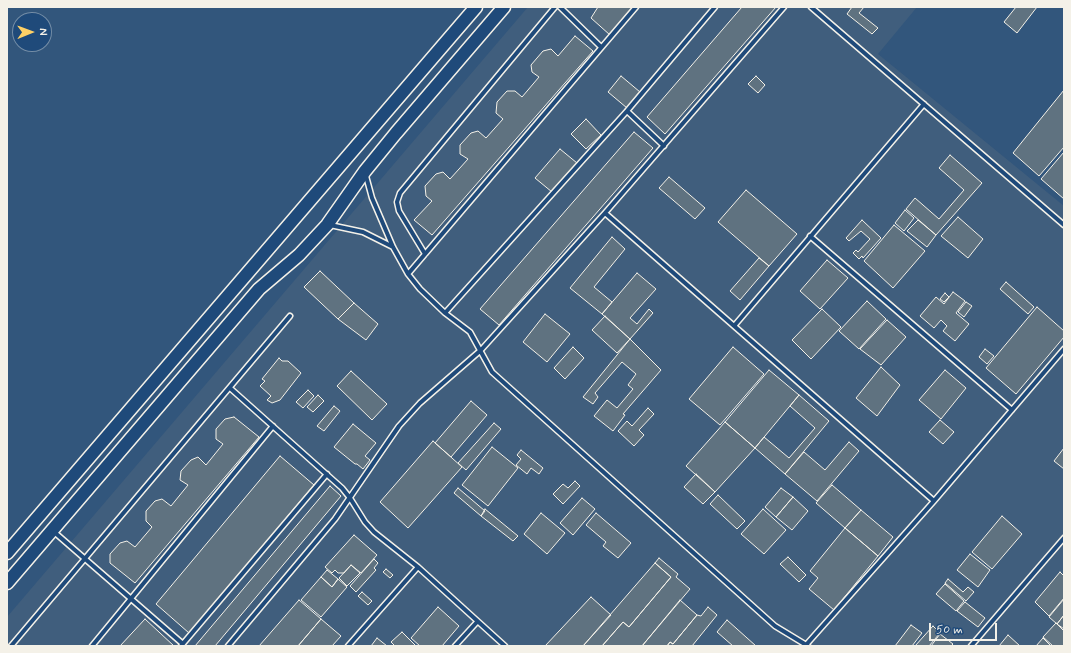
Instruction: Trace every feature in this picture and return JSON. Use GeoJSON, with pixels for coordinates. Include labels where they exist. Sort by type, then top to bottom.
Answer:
{"type":"FeatureCollection","features":[{"type":"Feature","properties":{"kind":"main road"},"geometry":{"type":"LineString","coordinates":[[7,553],[476,7]]}},
{"type":"Feature","properties":{"kind":"main road"},"geometry":{"type":"LineString","coordinates":[[7,583],[259,289],[299,255],[326,225],[364,171],[504,7]]}},
{"type":"Feature","properties":{"kind":"lane"},"geometry":{"type":"LineString","coordinates":[[425,254],[399,211],[397,202],[400,193],[555,7]]}},
{"type":"Feature","properties":{"kind":"lane"},"geometry":{"type":"LineString","coordinates":[[560,7],[601,47]]}},
{"type":"Feature","properties":{"kind":"lane"},"geometry":{"type":"LineString","coordinates":[[408,274],[636,7]]}},
{"type":"Feature","properties":{"kind":"lane"},"geometry":{"type":"LineString","coordinates":[[445,313],[627,111],[715,7]]}},
{"type":"Feature","properties":{"kind":"lane"},"geometry":{"type":"LineString","coordinates":[[228,646],[330,525],[399,426],[420,403],[480,350],[605,213],[784,7]]}},
{"type":"Feature","properties":{"kind":"lane"},"geometry":{"type":"LineString","coordinates":[[811,7],[1064,225]]}},
{"type":"Feature","properties":{"kind":"lane"},"geometry":{"type":"LineString","coordinates":[[734,326],[924,104]]}},
{"type":"Feature","properties":{"kind":"lane"},"geometry":{"type":"LineString","coordinates":[[627,111],[664,146]]}},
{"type":"Feature","properties":{"kind":"lane"},"geometry":{"type":"LineString","coordinates":[[364,171],[372,198],[393,247],[408,274],[420,289],[445,313],[470,332],[486,364],[492,372],[775,626],[806,646],[934,501],[1064,349]]}},
{"type":"Feature","properties":{"kind":"lane"},"geometry":{"type":"LineString","coordinates":[[605,213],[934,501]]}},
{"type":"Feature","properties":{"kind":"lane"},"geometry":{"type":"LineString","coordinates":[[326,225],[363,232],[393,247]]}},
{"type":"Feature","properties":{"kind":"lane"},"geometry":{"type":"LineString","coordinates":[[810,236],[1012,410]]}},
{"type":"Feature","properties":{"kind":"lane"},"geometry":{"type":"LineString","coordinates":[[11,646],[290,316]]}},
{"type":"Feature","properties":{"kind":"lane"},"geometry":{"type":"LineString","coordinates":[[230,388],[327,474],[350,498],[365,522],[374,532],[418,567],[505,646]]}},
{"type":"Feature","properties":{"kind":"lane"},"geometry":{"type":"LineString","coordinates":[[92,646],[273,426]]}},
{"type":"Feature","properties":{"kind":"lane"},"geometry":{"type":"LineString","coordinates":[[52,531],[132,597],[182,645],[327,474]]}},
{"type":"Feature","properties":{"kind":"lane"},"geometry":{"type":"LineString","coordinates":[[971,646],[1064,538]]}},
{"type":"Feature","properties":{"kind":"lane"},"geometry":{"type":"LineString","coordinates":[[348,646],[418,567]]}},
{"type":"Feature","properties":{"kind":"lane"},"geometry":{"type":"LineString","coordinates":[[455,646],[477,622]]}},
{"type":"Feature","properties":{"kind":"shaded area"},"geometry":{"type":"Polygon","coordinates":[[[528,7],[917,7],[878,54],[1064,206],[1064,646],[7,646],[7,617],[528,7]]]}},
{"type":"Feature","properties":{"kind":"building"},"geometry":{"type":"Polygon","coordinates":[[[598,7],[634,7],[610,35],[591,18],[598,7]]]}},
{"type":"Feature","properties":{"kind":"building"},"geometry":{"type":"Polygon","coordinates":[[[742,7],[776,7],[665,134],[647,117],[742,7]]]}},
{"type":"Feature","properties":{"kind":"building"},"geometry":{"type":"Polygon","coordinates":[[[852,7],[864,7],[859,13],[878,28],[872,34],[847,14],[852,7]]]}},
{"type":"Feature","properties":{"kind":"building"},"geometry":{"type":"Polygon","coordinates":[[[1016,7],[1037,7],[1017,33],[1004,22],[1016,7]]]}},
{"type":"Feature","properties":{"kind":"building"},"geometry":{"type":"Polygon","coordinates":[[[575,36],[593,51],[432,235],[414,220],[432,201],[426,196],[425,186],[436,174],[443,172],[450,179],[468,159],[460,154],[460,145],[471,133],[478,131],[486,138],[503,119],[496,113],[497,102],[507,91],[515,91],[522,97],[539,77],[532,72],[531,65],[543,51],[551,49],[558,56],[575,36]]]}},
{"type":"Feature","properties":{"kind":"building"},"geometry":{"type":"Polygon","coordinates":[[[621,76],[640,92],[627,108],[608,92],[621,76]]]}},
{"type":"Feature","properties":{"kind":"building"},"geometry":{"type":"Polygon","coordinates":[[[756,76],[765,85],[758,93],[748,84],[756,76]]]}},
{"type":"Feature","properties":{"kind":"building"},"geometry":{"type":"Polygon","coordinates":[[[1064,90],[1064,147],[1039,176],[1013,153],[1064,90]]]}},
{"type":"Feature","properties":{"kind":"building"},"geometry":{"type":"Polygon","coordinates":[[[586,119],[601,135],[586,149],[571,134],[586,119]]]}},
{"type":"Feature","properties":{"kind":"building"},"geometry":{"type":"Polygon","coordinates":[[[634,132],[653,148],[499,325],[480,309],[634,132]]]}},
{"type":"Feature","properties":{"kind":"building"},"geometry":{"type":"Polygon","coordinates":[[[560,149],[577,163],[552,192],[535,178],[560,149]]]}},
{"type":"Feature","properties":{"kind":"building"},"geometry":{"type":"Polygon","coordinates":[[[1064,152],[1064,199],[1041,179],[1064,152]]]}},
{"type":"Feature","properties":{"kind":"building"},"geometry":{"type":"Polygon","coordinates":[[[950,155],[982,183],[936,235],[906,209],[915,198],[939,219],[964,190],[939,168],[950,155]]]}},
{"type":"Feature","properties":{"kind":"building"},"geometry":{"type":"Polygon","coordinates":[[[669,177],[705,208],[695,219],[659,188],[669,177]]]}},
{"type":"Feature","properties":{"kind":"building"},"geometry":{"type":"Polygon","coordinates":[[[746,190],[797,234],[769,266],[718,222],[746,190]]]}},
{"type":"Feature","properties":{"kind":"building"},"geometry":{"type":"Polygon","coordinates":[[[905,210],[914,218],[904,231],[895,223],[905,210]]]}},
{"type":"Feature","properties":{"kind":"building"},"geometry":{"type":"Polygon","coordinates":[[[958,217],[983,239],[968,258],[941,236],[958,217]]]}},
{"type":"Feature","properties":{"kind":"building"},"geometry":{"type":"Polygon","coordinates":[[[862,220],[881,238],[863,258],[862,256],[859,259],[853,253],[856,250],[858,252],[870,239],[861,231],[849,241],[846,238],[862,220]]]}},
{"type":"Feature","properties":{"kind":"building"},"geometry":{"type":"Polygon","coordinates":[[[918,220],[936,235],[927,247],[907,231],[918,220]]]}},
{"type":"Feature","properties":{"kind":"building"},"geometry":{"type":"Polygon","coordinates":[[[894,225],[925,251],[893,288],[864,261],[894,225]]]}},
{"type":"Feature","properties":{"kind":"building"},"geometry":{"type":"Polygon","coordinates":[[[612,237],[625,249],[594,287],[612,302],[602,314],[570,288],[612,237]]]}},
{"type":"Feature","properties":{"kind":"building"},"geometry":{"type":"Polygon","coordinates":[[[759,258],[769,266],[740,300],[730,291],[759,258]]]}},
{"type":"Feature","properties":{"kind":"building"},"geometry":{"type":"Polygon","coordinates":[[[827,260],[848,278],[820,309],[800,291],[827,260]]]}},
{"type":"Feature","properties":{"kind":"building"},"geometry":{"type":"Polygon","coordinates":[[[320,271],[354,303],[338,319],[304,287],[320,271]]]}},
{"type":"Feature","properties":{"kind":"building"},"geometry":{"type":"Polygon","coordinates":[[[637,273],[656,289],[630,318],[637,324],[649,309],[653,313],[630,339],[602,314],[637,273]]]}},
{"type":"Feature","properties":{"kind":"building"},"geometry":{"type":"Polygon","coordinates":[[[1006,282],[1034,307],[1028,314],[1000,289],[1006,282]]]}},
{"type":"Feature","properties":{"kind":"building"},"geometry":{"type":"Polygon","coordinates":[[[953,292],[965,301],[956,313],[969,324],[955,341],[943,331],[947,326],[941,320],[934,328],[920,316],[936,297],[944,304],[953,292]]]}},
{"type":"Feature","properties":{"kind":"building"},"geometry":{"type":"Polygon","coordinates":[[[945,293],[949,297],[944,302],[940,299],[945,293]]]}},
{"type":"Feature","properties":{"kind":"building"},"geometry":{"type":"Polygon","coordinates":[[[867,301],[886,319],[859,349],[839,331],[867,301]]]}},
{"type":"Feature","properties":{"kind":"building"},"geometry":{"type":"Polygon","coordinates":[[[966,302],[972,306],[964,317],[958,312],[966,302]]]}},
{"type":"Feature","properties":{"kind":"building"},"geometry":{"type":"Polygon","coordinates":[[[354,303],[378,324],[366,340],[338,319],[354,303]]]}},
{"type":"Feature","properties":{"kind":"building"},"geometry":{"type":"Polygon","coordinates":[[[1037,307],[1064,331],[1064,337],[1016,394],[986,368],[1037,307]]]}},
{"type":"Feature","properties":{"kind":"building"},"geometry":{"type":"Polygon","coordinates":[[[822,309],[841,327],[811,359],[792,340],[822,309]]]}},
{"type":"Feature","properties":{"kind":"building"},"geometry":{"type":"Polygon","coordinates":[[[545,314],[570,334],[547,362],[523,342],[545,314]]]}},
{"type":"Feature","properties":{"kind":"building"},"geometry":{"type":"Polygon","coordinates":[[[605,316],[630,339],[617,353],[592,330],[605,316]]]}},
{"type":"Feature","properties":{"kind":"building"},"geometry":{"type":"Polygon","coordinates":[[[887,320],[906,337],[881,365],[860,349],[887,320]]]}},
{"type":"Feature","properties":{"kind":"building"},"geometry":{"type":"Polygon","coordinates":[[[630,339],[661,370],[623,414],[625,415],[613,431],[594,416],[607,400],[617,408],[633,389],[628,385],[636,374],[622,362],[595,393],[598,397],[593,404],[583,397],[630,339]]]}},
{"type":"Feature","properties":{"kind":"building"},"geometry":{"type":"Polygon","coordinates":[[[573,347],[584,358],[565,379],[554,368],[573,347]]]}},
{"type":"Feature","properties":{"kind":"building"},"geometry":{"type":"Polygon","coordinates":[[[733,347],[764,374],[720,425],[689,399],[733,347]]]}},
{"type":"Feature","properties":{"kind":"building"},"geometry":{"type":"Polygon","coordinates":[[[985,349],[994,356],[987,364],[979,357],[985,349]]]}},
{"type":"Feature","properties":{"kind":"building"},"geometry":{"type":"Polygon","coordinates":[[[279,358],[282,361],[288,361],[301,373],[280,400],[272,403],[267,400],[271,396],[260,386],[265,381],[262,379],[279,358]]]}},
{"type":"Feature","properties":{"kind":"building"},"geometry":{"type":"Polygon","coordinates":[[[881,367],[900,385],[877,416],[856,398],[881,367]]]}},
{"type":"Feature","properties":{"kind":"building"},"geometry":{"type":"Polygon","coordinates":[[[769,370],[799,395],[755,448],[725,422],[769,370]]]}},
{"type":"Feature","properties":{"kind":"building"},"geometry":{"type":"Polygon","coordinates":[[[945,370],[966,388],[941,419],[919,400],[945,370]]]}},
{"type":"Feature","properties":{"kind":"building"},"geometry":{"type":"Polygon","coordinates":[[[351,371],[387,404],[372,420],[337,386],[351,371]]]}},
{"type":"Feature","properties":{"kind":"building"},"geometry":{"type":"Polygon","coordinates":[[[308,390],[314,396],[303,408],[296,402],[308,390]]]}},
{"type":"Feature","properties":{"kind":"building"},"geometry":{"type":"Polygon","coordinates":[[[318,395],[324,401],[313,412],[307,407],[318,395]]]}},
{"type":"Feature","properties":{"kind":"building"},"geometry":{"type":"Polygon","coordinates":[[[799,395],[829,421],[785,474],[755,448],[764,437],[789,458],[815,428],[790,406],[799,395]]]}},
{"type":"Feature","properties":{"kind":"building"},"geometry":{"type":"Polygon","coordinates":[[[471,401],[487,415],[451,457],[435,443],[471,401]]]}},
{"type":"Feature","properties":{"kind":"building"},"geometry":{"type":"Polygon","coordinates":[[[334,406],[340,411],[324,431],[317,426],[334,406]]]}},
{"type":"Feature","properties":{"kind":"building"},"geometry":{"type":"Polygon","coordinates":[[[648,408],[654,414],[639,430],[644,435],[634,446],[618,431],[627,421],[632,426],[648,408]]]}},
{"type":"Feature","properties":{"kind":"building"},"geometry":{"type":"Polygon","coordinates":[[[234,417],[259,437],[135,583],[110,563],[110,554],[120,543],[127,541],[135,547],[152,527],[146,521],[146,511],[155,501],[162,499],[171,506],[188,485],[180,480],[181,471],[191,460],[198,457],[206,465],[223,444],[216,439],[216,429],[225,419],[234,417]]]}},
{"type":"Feature","properties":{"kind":"building"},"geometry":{"type":"Polygon","coordinates":[[[940,420],[954,432],[943,444],[929,432],[940,420]]]}},
{"type":"Feature","properties":{"kind":"building"},"geometry":{"type":"Polygon","coordinates":[[[725,422],[755,448],[715,492],[686,466],[725,422]]]}},
{"type":"Feature","properties":{"kind":"building"},"geometry":{"type":"Polygon","coordinates":[[[494,423],[501,429],[466,470],[458,463],[494,423]]]}},
{"type":"Feature","properties":{"kind":"building"},"geometry":{"type":"Polygon","coordinates":[[[353,424],[376,443],[365,456],[370,460],[363,469],[334,447],[353,424]]]}},
{"type":"Feature","properties":{"kind":"building"},"geometry":{"type":"Polygon","coordinates":[[[433,441],[462,467],[408,528],[380,502],[433,441]]]}},
{"type":"Feature","properties":{"kind":"building"},"geometry":{"type":"Polygon","coordinates":[[[849,442],[859,451],[817,501],[785,474],[804,452],[825,470],[849,442]]]}},
{"type":"Feature","properties":{"kind":"building"},"geometry":{"type":"Polygon","coordinates":[[[492,447],[518,468],[488,506],[462,485],[492,447]]]}},
{"type":"Feature","properties":{"kind":"building"},"geometry":{"type":"Polygon","coordinates":[[[1064,448],[1064,469],[1054,461],[1064,448]]]}},
{"type":"Feature","properties":{"kind":"building"},"geometry":{"type":"Polygon","coordinates":[[[521,450],[543,468],[539,474],[531,468],[527,474],[516,465],[521,459],[517,455],[521,450]]]}},
{"type":"Feature","properties":{"kind":"building"},"geometry":{"type":"Polygon","coordinates":[[[280,456],[314,485],[189,633],[156,604],[280,456]]]}},
{"type":"Feature","properties":{"kind":"building"},"geometry":{"type":"Polygon","coordinates":[[[696,474],[715,492],[703,504],[684,487],[696,474]]]}},
{"type":"Feature","properties":{"kind":"building"},"geometry":{"type":"Polygon","coordinates":[[[575,481],[580,486],[563,504],[553,494],[563,484],[568,488],[575,481]]]}},
{"type":"Feature","properties":{"kind":"building"},"geometry":{"type":"Polygon","coordinates":[[[832,485],[861,510],[845,528],[816,503],[832,485]]]}},
{"type":"Feature","properties":{"kind":"building"},"geometry":{"type":"Polygon","coordinates":[[[330,486],[341,496],[215,646],[195,646],[330,486]]]}},
{"type":"Feature","properties":{"kind":"building"},"geometry":{"type":"Polygon","coordinates":[[[458,488],[485,511],[481,516],[454,493],[458,488]]]}},
{"type":"Feature","properties":{"kind":"building"},"geometry":{"type":"Polygon","coordinates":[[[781,488],[793,497],[776,517],[765,507],[781,488]]]}},
{"type":"Feature","properties":{"kind":"building"},"geometry":{"type":"Polygon","coordinates":[[[718,495],[745,521],[737,529],[710,504],[718,495]]]}},
{"type":"Feature","properties":{"kind":"building"},"geometry":{"type":"Polygon","coordinates":[[[793,497],[808,511],[792,530],[776,517],[793,497]]]}},
{"type":"Feature","properties":{"kind":"building"},"geometry":{"type":"Polygon","coordinates":[[[582,498],[595,509],[573,535],[560,523],[582,498]]]}},
{"type":"Feature","properties":{"kind":"building"},"geometry":{"type":"Polygon","coordinates":[[[485,509],[518,536],[513,541],[481,516],[485,509]]]}},
{"type":"Feature","properties":{"kind":"building"},"geometry":{"type":"Polygon","coordinates":[[[763,509],[786,530],[764,554],[741,534],[763,509]]]}},
{"type":"Feature","properties":{"kind":"building"},"geometry":{"type":"Polygon","coordinates":[[[861,510],[893,537],[878,556],[845,528],[861,510]]]}},
{"type":"Feature","properties":{"kind":"building"},"geometry":{"type":"Polygon","coordinates":[[[541,513],[565,533],[547,554],[524,534],[541,513]]]}},
{"type":"Feature","properties":{"kind":"building"},"geometry":{"type":"Polygon","coordinates":[[[596,513],[631,543],[618,558],[603,546],[606,542],[586,525],[596,513]]]}},
{"type":"Feature","properties":{"kind":"building"},"geometry":{"type":"Polygon","coordinates":[[[1002,516],[1022,534],[992,569],[972,552],[1002,516]]]}},
{"type":"Feature","properties":{"kind":"building"},"geometry":{"type":"Polygon","coordinates":[[[845,528],[878,556],[834,610],[809,589],[818,578],[810,571],[845,528]]]}},
{"type":"Feature","properties":{"kind":"building"},"geometry":{"type":"Polygon","coordinates":[[[354,535],[377,555],[361,573],[351,565],[344,573],[338,573],[335,570],[332,573],[325,567],[354,535]]]}},
{"type":"Feature","properties":{"kind":"building"},"geometry":{"type":"Polygon","coordinates":[[[970,554],[990,570],[978,587],[957,570],[970,554]]]}},
{"type":"Feature","properties":{"kind":"building"},"geometry":{"type":"Polygon","coordinates":[[[788,557],[806,575],[799,582],[780,564],[788,557]]]}},
{"type":"Feature","properties":{"kind":"building"},"geometry":{"type":"Polygon","coordinates":[[[659,558],[678,574],[676,577],[690,589],[642,646],[602,646],[623,622],[629,627],[671,577],[655,563],[659,558]]]}},
{"type":"Feature","properties":{"kind":"building"},"geometry":{"type":"Polygon","coordinates":[[[374,559],[378,563],[374,568],[376,570],[356,592],[350,586],[374,559]]]}},
{"type":"Feature","properties":{"kind":"building"},"geometry":{"type":"Polygon","coordinates":[[[655,563],[671,577],[629,627],[623,622],[602,646],[583,646],[655,563]]]}},
{"type":"Feature","properties":{"kind":"building"},"geometry":{"type":"Polygon","coordinates":[[[351,565],[360,573],[347,586],[339,578],[351,565]]]}},
{"type":"Feature","properties":{"kind":"building"},"geometry":{"type":"Polygon","coordinates":[[[386,569],[393,575],[390,578],[383,572],[386,569]]]}},
{"type":"Feature","properties":{"kind":"building"},"geometry":{"type":"Polygon","coordinates":[[[327,570],[338,579],[332,587],[321,577],[327,570]]]}},
{"type":"Feature","properties":{"kind":"building"},"geometry":{"type":"Polygon","coordinates":[[[1060,572],[1064,576],[1064,598],[1049,616],[1035,602],[1060,572]]]}},
{"type":"Feature","properties":{"kind":"building"},"geometry":{"type":"Polygon","coordinates":[[[321,577],[332,587],[338,579],[347,587],[321,617],[301,600],[321,577]]]}},
{"type":"Feature","properties":{"kind":"building"},"geometry":{"type":"Polygon","coordinates":[[[948,579],[963,592],[968,587],[974,592],[966,601],[945,583],[948,579]]]}},
{"type":"Feature","properties":{"kind":"building"},"geometry":{"type":"Polygon","coordinates":[[[945,584],[964,601],[956,611],[936,594],[945,584]]]}},
{"type":"Feature","properties":{"kind":"building"},"geometry":{"type":"Polygon","coordinates":[[[362,592],[372,601],[368,605],[358,596],[362,592]]]}},
{"type":"Feature","properties":{"kind":"building"},"geometry":{"type":"Polygon","coordinates":[[[591,597],[611,615],[583,646],[545,646],[591,597]]]}},
{"type":"Feature","properties":{"kind":"building"},"geometry":{"type":"Polygon","coordinates":[[[1064,599],[1064,615],[1057,624],[1049,617],[1064,599]]]}},
{"type":"Feature","properties":{"kind":"building"},"geometry":{"type":"Polygon","coordinates":[[[299,600],[321,619],[298,646],[259,646],[299,600]]]}},
{"type":"Feature","properties":{"kind":"building"},"geometry":{"type":"Polygon","coordinates":[[[680,600],[697,615],[673,644],[670,642],[667,646],[642,646],[680,600]]]}},
{"type":"Feature","properties":{"kind":"building"},"geometry":{"type":"Polygon","coordinates":[[[965,602],[985,618],[978,627],[957,611],[965,602]]]}},
{"type":"Feature","properties":{"kind":"building"},"geometry":{"type":"Polygon","coordinates":[[[438,607],[459,626],[442,646],[420,646],[411,638],[438,607]]]}},
{"type":"Feature","properties":{"kind":"building"},"geometry":{"type":"Polygon","coordinates":[[[708,607],[717,615],[692,646],[667,646],[670,642],[673,644],[697,615],[701,616],[708,607]]]}},
{"type":"Feature","properties":{"kind":"building"},"geometry":{"type":"Polygon","coordinates":[[[1064,615],[1064,629],[1057,624],[1064,615]]]}},
{"type":"Feature","properties":{"kind":"building"},"geometry":{"type":"Polygon","coordinates":[[[145,619],[174,646],[120,646],[145,619]]]}},
{"type":"Feature","properties":{"kind":"building"},"geometry":{"type":"Polygon","coordinates":[[[321,619],[341,636],[332,646],[298,646],[321,619]]]}},
{"type":"Feature","properties":{"kind":"building"},"geometry":{"type":"Polygon","coordinates":[[[727,620],[756,646],[733,646],[717,632],[727,620]]]}},
{"type":"Feature","properties":{"kind":"building"},"geometry":{"type":"Polygon","coordinates":[[[1056,623],[1064,631],[1064,646],[1053,646],[1043,637],[1056,623]]]}},
{"type":"Feature","properties":{"kind":"building"},"geometry":{"type":"Polygon","coordinates":[[[911,625],[922,633],[912,646],[895,646],[911,625]]]}},
{"type":"Feature","properties":{"kind":"building"},"geometry":{"type":"Polygon","coordinates":[[[933,626],[940,633],[929,646],[915,646],[933,626]]]}},
{"type":"Feature","properties":{"kind":"building"},"geometry":{"type":"Polygon","coordinates":[[[402,632],[416,646],[395,646],[391,642],[402,632]]]}},
{"type":"Feature","properties":{"kind":"building"},"geometry":{"type":"Polygon","coordinates":[[[940,634],[953,644],[951,646],[931,646],[940,634]]]}},
{"type":"Feature","properties":{"kind":"building"},"geometry":{"type":"Polygon","coordinates":[[[1008,635],[1020,646],[999,646],[1008,635]]]}},
{"type":"Feature","properties":{"kind":"building"},"geometry":{"type":"Polygon","coordinates":[[[377,638],[387,646],[371,646],[377,638]]]}},
{"type":"Feature","properties":{"kind":"building"},"geometry":{"type":"Polygon","coordinates":[[[1043,638],[1051,646],[1036,646],[1043,638]]]}}]}
